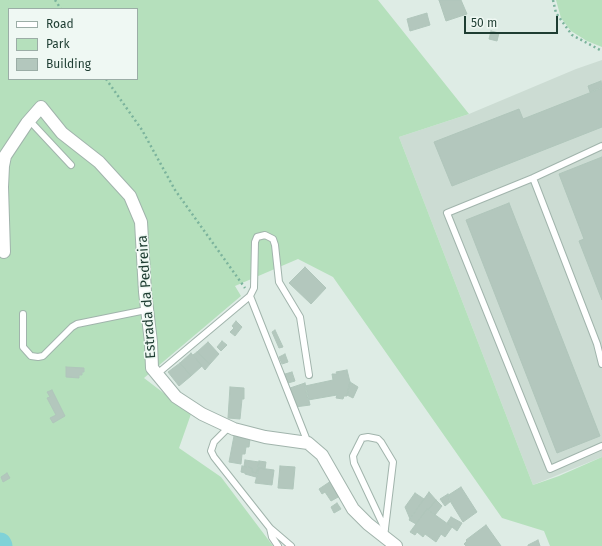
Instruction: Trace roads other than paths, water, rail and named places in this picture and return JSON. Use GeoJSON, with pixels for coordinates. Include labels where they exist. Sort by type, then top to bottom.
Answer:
{"type":"FeatureCollection","features":[{"type":"Feature","properties":{"kind":"street","name":"Estrada da Pedreira"},"geometry":{"type":"LineString","coordinates":[[4,252],[2,187],[5,156],[29,120],[41,106],[62,133],[99,162],[130,196],[141,222],[146,310],[152,368],[176,397],[202,414],[229,427],[265,437],[308,443]]}},
{"type":"Feature","properties":{"kind":"street"},"geometry":{"type":"LineString","coordinates":[[308,443],[322,455],[353,509],[368,524],[385,533],[396,546]]}},
{"type":"Feature","properties":{"kind":"lane"},"geometry":{"type":"LineString","coordinates":[[29,120],[71,165]]}},
{"type":"Feature","properties":{"kind":"lane"},"geometry":{"type":"LineString","coordinates":[[602,146],[532,178],[448,213],[550,469],[602,446]]}},
{"type":"Feature","properties":{"kind":"lane"},"geometry":{"type":"LineString","coordinates":[[532,178],[601,355],[602,364]]}},
{"type":"Feature","properties":{"kind":"lane"},"geometry":{"type":"LineString","coordinates":[[157,374],[250,296],[254,288],[255,242],[257,237],[265,234],[273,239],[280,282],[300,317],[309,375]]}},
{"type":"Feature","properties":{"kind":"lane"},"geometry":{"type":"LineString","coordinates":[[250,296],[308,443]]}},
{"type":"Feature","properties":{"kind":"lane"},"geometry":{"type":"LineString","coordinates":[[23,314],[23,347],[31,356],[38,357],[43,356],[77,324],[146,310]]}},
{"type":"Feature","properties":{"kind":"lane"},"geometry":{"type":"LineString","coordinates":[[229,427],[214,442],[211,451],[214,457],[270,528],[291,546]]}},
{"type":"Feature","properties":{"kind":"lane"},"geometry":{"type":"LineString","coordinates":[[368,437],[378,439],[393,462],[385,533],[354,464],[353,456],[362,438],[368,437]]}},
{"type":"Feature","properties":{"kind":"lane"},"geometry":{"type":"LineString","coordinates":[[270,528],[272,537],[278,546]]}}]}
